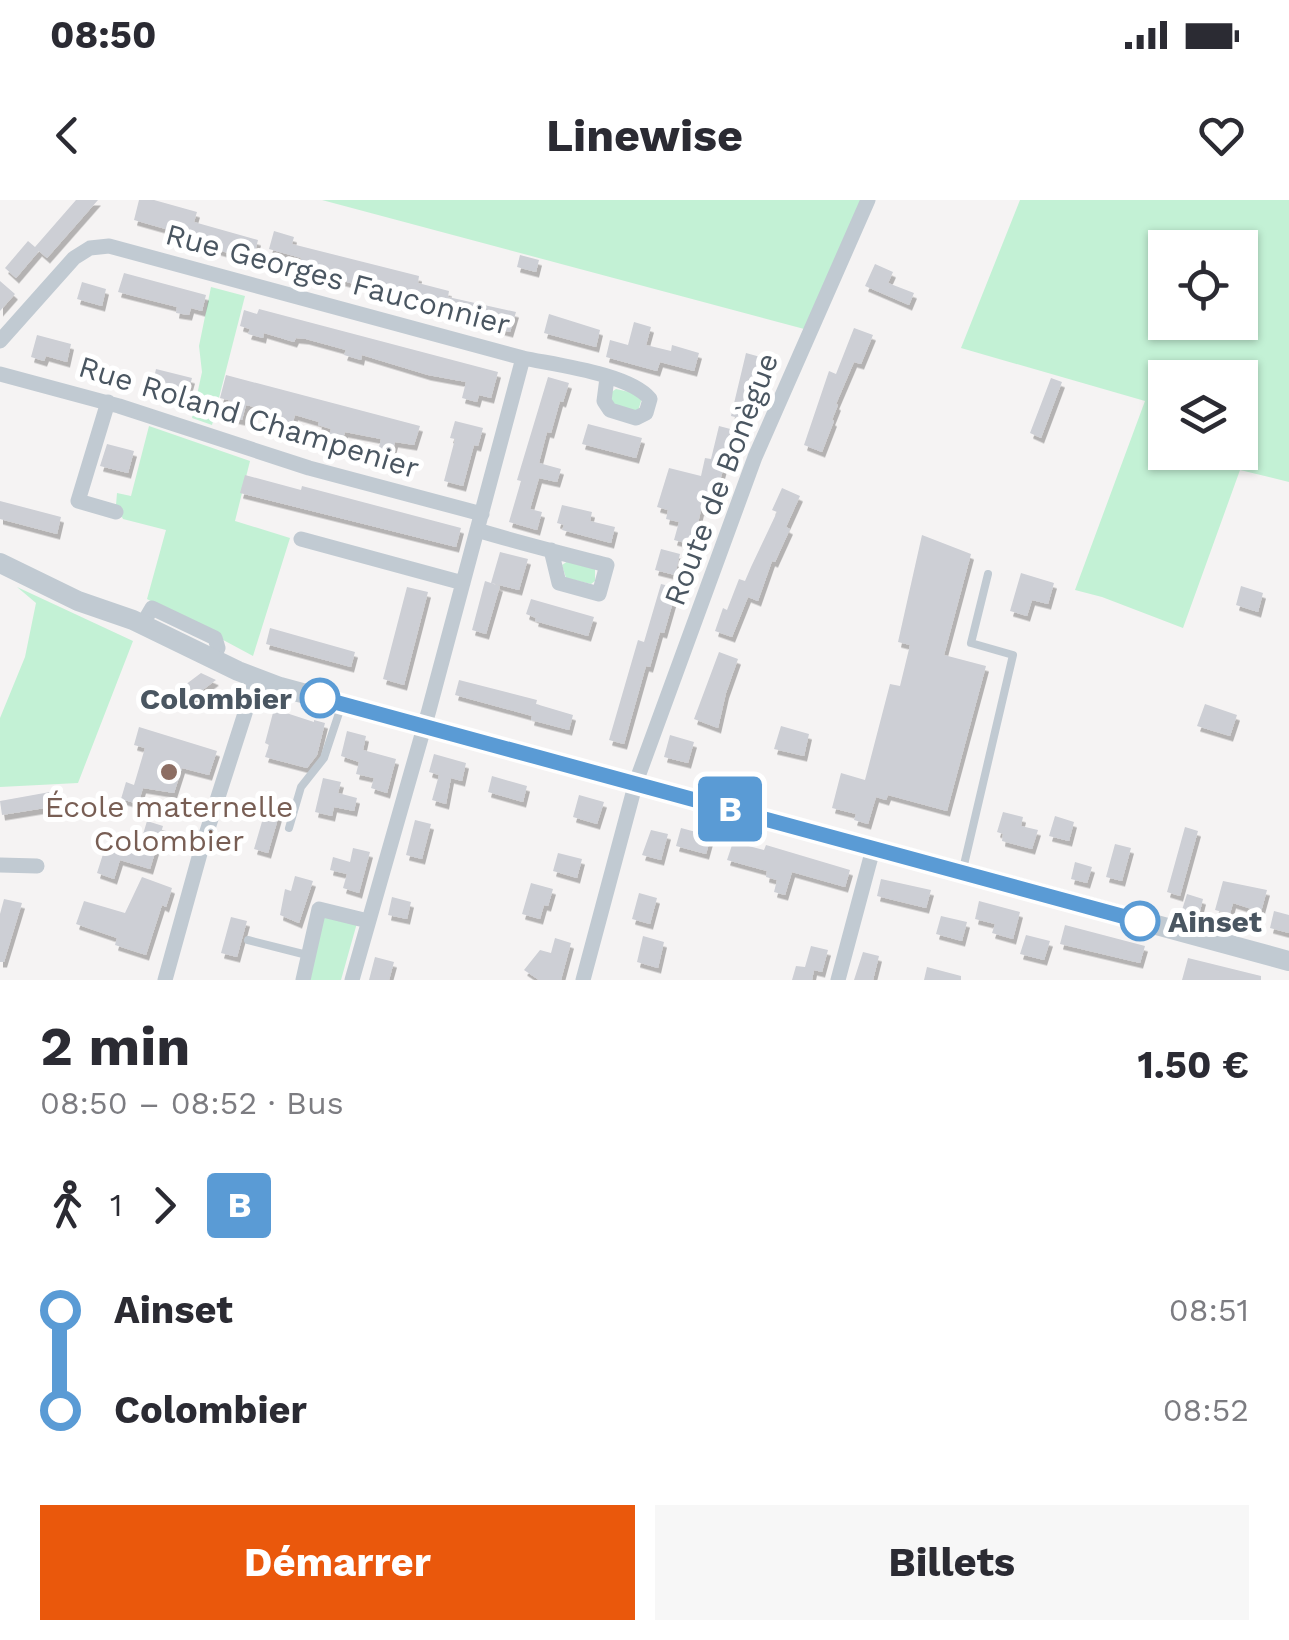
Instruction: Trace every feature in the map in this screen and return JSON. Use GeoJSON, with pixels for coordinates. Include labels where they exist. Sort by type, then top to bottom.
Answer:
{"type":"FeatureCollection","features":[{"type":"Feature","properties":{"kind":"street","name":"Route de Bonègue"},"geometry":{"type":"LineString","coordinates":[[583,980],[636,782],[755,457],[868,200]]}},
{"type":"Feature","properties":{"kind":"street","name":"Rue Georges Fauconnier"},"geometry":{"type":"LineString","coordinates":[[0,341],[74,258],[90,248],[109,246],[607,378]]}},
{"type":"Feature","properties":{"kind":"street","name":"Rue Georges Fauconnier"},"geometry":{"type":"LineString","coordinates":[[352,980],[425,726],[523,358]]}},
{"type":"Feature","properties":{"kind":"street","name":"Rue Roland Champenier"},"geometry":{"type":"LineString","coordinates":[[0,374],[108,402],[308,468],[482,514]]}},
{"type":"Feature","properties":{"kind":"street"},"geometry":{"type":"LineString","coordinates":[[108,402],[78,501],[116,512]]}},
{"type":"Feature","properties":{"kind":"street"},"geometry":{"type":"LineString","coordinates":[[477,530],[551,550]]}},
{"type":"Feature","properties":{"kind":"street"},"geometry":{"type":"LineString","coordinates":[[301,539],[463,583]]}},
{"type":"Feature","properties":{"kind":"street"},"geometry":{"type":"LineString","coordinates":[[0,563],[78,602],[142,624],[256,679],[1289,961]]}},
{"type":"Feature","properties":{"kind":"street"},"geometry":{"type":"LineString","coordinates":[[165,980],[211,816],[256,679]]}},
{"type":"Feature","properties":{"kind":"street"},"geometry":{"type":"LineString","coordinates":[[838,980],[872,849]]}},
{"type":"Feature","properties":{"kind":"street"},"geometry":{"type":"LineString","coordinates":[[0,865],[37,866]]}},
{"type":"Feature","properties":{"kind":"street"},"geometry":{"type":"LineString","coordinates":[[302,980],[320,908],[368,922]]}},
{"type":"Feature","properties":{"kind":"lane"},"geometry":{"type":"LineString","coordinates":[[962,873],[1014,655],[971,643],[988,574]]}},
{"type":"Feature","properties":{"kind":"lane"},"geometry":{"type":"LineString","coordinates":[[288,828],[301,786],[324,758],[342,704]]}},
{"type":"Feature","properties":{"kind":"lane"},"geometry":{"type":"LineString","coordinates":[[248,940],[308,956]]}},
{"type":"Feature","properties":{"kind":"green space"},"geometry":{"type":"Polygon","coordinates":[[[322,200],[866,200],[808,330],[322,200]]]}},
{"type":"Feature","properties":{"kind":"green space"},"geometry":{"type":"Polygon","coordinates":[[[1020,200],[1289,200],[1289,482],[1240,470],[1183,628],[1075,590],[1145,401],[961,348],[1020,200]]]}},
{"type":"Feature","properties":{"kind":"green space"},"geometry":{"type":"Polygon","coordinates":[[[211,287],[245,296],[212,425],[192,418],[202,372],[199,346],[211,287]]]}},
{"type":"Feature","properties":{"kind":"green space"},"geometry":{"type":"Polygon","coordinates":[[[616,389],[642,398],[638,411],[612,406],[610,393],[616,389]]]}},
{"type":"Feature","properties":{"kind":"green space"},"geometry":{"type":"Polygon","coordinates":[[[149,426],[250,461],[235,521],[290,538],[253,656],[147,599],[166,530],[123,519],[116,505],[117,493],[131,496],[149,426]]]}},
{"type":"Feature","properties":{"kind":"green space"},"geometry":{"type":"Polygon","coordinates":[[[568,561],[595,568],[595,581],[591,584],[566,578],[562,565],[568,561]]]}},
{"type":"Feature","properties":{"kind":"green space"},"geometry":{"type":"Polygon","coordinates":[[[17,587],[133,641],[78,783],[0,787],[0,718],[25,657],[36,603],[17,587]]]}},
{"type":"Feature","properties":{"kind":"green space"},"geometry":{"type":"Polygon","coordinates":[[[322,915],[357,923],[341,980],[307,980],[322,915]]]}},
{"type":"Feature","properties":{"kind":"building"},"geometry":{"type":"Polygon","coordinates":[[[76,200],[98,200],[47,258],[39,251],[16,278],[5,268],[28,241],[35,247],[76,200]]]}},
{"type":"Feature","properties":{"kind":"building"},"geometry":{"type":"Polygon","coordinates":[[[139,200],[154,200],[197,212],[194,222],[258,240],[253,260],[200,245],[201,239],[134,220],[139,200]]]}},
{"type":"Feature","properties":{"kind":"building"},"geometry":{"type":"Polygon","coordinates":[[[274,231],[294,237],[292,244],[419,276],[418,283],[449,291],[448,297],[516,312],[510,332],[455,318],[457,312],[299,269],[301,258],[269,249],[274,231]]]}},
{"type":"Feature","properties":{"kind":"building"},"geometry":{"type":"Polygon","coordinates":[[[520,255],[539,260],[536,272],[517,267],[520,255]]]}},
{"type":"Feature","properties":{"kind":"building"},"geometry":{"type":"Polygon","coordinates":[[[875,264],[893,272],[888,283],[914,293],[909,305],[865,286],[875,264]]]}},
{"type":"Feature","properties":{"kind":"building"},"geometry":{"type":"Polygon","coordinates":[[[124,273],[206,295],[202,311],[191,308],[189,315],[176,313],[177,307],[118,292],[124,273]]]}},
{"type":"Feature","properties":{"kind":"building"},"geometry":{"type":"Polygon","coordinates":[[[0,281],[15,294],[0,311],[0,281]]]}},
{"type":"Feature","properties":{"kind":"building"},"geometry":{"type":"Polygon","coordinates":[[[82,282],[106,289],[102,306],[77,299],[82,282]]]}},
{"type":"Feature","properties":{"kind":"building"},"geometry":{"type":"Polygon","coordinates":[[[259,309],[498,372],[491,398],[479,395],[477,402],[462,398],[466,382],[362,355],[361,360],[344,355],[346,350],[306,339],[296,338],[294,342],[264,333],[263,338],[248,334],[250,329],[240,326],[244,310],[257,314],[259,309]]]}},
{"type":"Feature","properties":{"kind":"building"},"geometry":{"type":"Polygon","coordinates":[[[549,314],[600,330],[596,347],[544,333],[549,314]]]}},
{"type":"Feature","properties":{"kind":"building"},"geometry":{"type":"Polygon","coordinates":[[[634,322],[651,327],[646,345],[671,351],[672,345],[699,353],[694,371],[660,362],[657,371],[606,357],[610,340],[628,345],[634,322]]]}},
{"type":"Feature","properties":{"kind":"building"},"geometry":{"type":"Polygon","coordinates":[[[854,328],[873,335],[861,364],[854,362],[822,452],[804,445],[829,371],[836,374],[854,328]]]}},
{"type":"Feature","properties":{"kind":"building"},"geometry":{"type":"Polygon","coordinates":[[[37,335],[71,344],[67,362],[46,356],[44,361],[31,357],[37,335]]]}},
{"type":"Feature","properties":{"kind":"building"},"geometry":{"type":"Polygon","coordinates":[[[746,353],[764,358],[747,420],[731,416],[746,353]]]}},
{"type":"Feature","properties":{"kind":"building"},"geometry":{"type":"Polygon","coordinates":[[[156,369],[192,378],[187,396],[152,387],[156,369]]]}},
{"type":"Feature","properties":{"kind":"building"},"geometry":{"type":"Polygon","coordinates":[[[226,375],[420,426],[414,445],[395,442],[389,466],[375,463],[381,439],[345,432],[340,450],[326,446],[331,429],[318,425],[319,422],[295,415],[289,436],[275,432],[281,414],[246,405],[242,420],[228,417],[232,401],[220,398],[226,375]]]}},
{"type":"Feature","properties":{"kind":"building"},"geometry":{"type":"Polygon","coordinates":[[[548,377],[569,383],[551,433],[547,432],[539,463],[561,469],[557,482],[539,478],[530,509],[542,512],[537,530],[509,522],[521,481],[517,480],[548,377]]]}},
{"type":"Feature","properties":{"kind":"building"},"geometry":{"type":"Polygon","coordinates":[[[1051,378],[1062,382],[1041,438],[1030,433],[1051,378]]]}},
{"type":"Feature","properties":{"kind":"building"},"geometry":{"type":"Polygon","coordinates":[[[455,421],[483,428],[463,486],[444,481],[455,439],[450,438],[455,421]]]}},
{"type":"Feature","properties":{"kind":"building"},"geometry":{"type":"Polygon","coordinates":[[[588,424],[642,438],[636,458],[582,444],[588,424]]]}},
{"type":"Feature","properties":{"kind":"building"},"geometry":{"type":"Polygon","coordinates":[[[719,426],[738,431],[711,513],[701,510],[693,545],[674,540],[679,522],[666,519],[668,510],[657,507],[669,468],[701,476],[705,458],[711,459],[719,426]]]}},
{"type":"Feature","properties":{"kind":"building"},"geometry":{"type":"Polygon","coordinates":[[[107,444],[134,451],[128,473],[100,466],[107,444]]]}},
{"type":"Feature","properties":{"kind":"building"},"geometry":{"type":"Polygon","coordinates":[[[245,475],[461,528],[456,547],[240,493],[245,475]]]}},
{"type":"Feature","properties":{"kind":"building"},"geometry":{"type":"Polygon","coordinates":[[[782,488],[800,496],[758,601],[748,597],[732,637],[715,631],[739,579],[745,581],[777,512],[772,510],[782,488]]]}},
{"type":"Feature","properties":{"kind":"building"},"geometry":{"type":"Polygon","coordinates":[[[0,501],[61,517],[57,534],[0,519],[0,501]]]}},
{"type":"Feature","properties":{"kind":"building"},"geometry":{"type":"Polygon","coordinates":[[[562,505],[592,512],[590,521],[615,527],[611,543],[562,530],[564,525],[557,523],[562,505]]]}},
{"type":"Feature","properties":{"kind":"building"},"geometry":{"type":"Polygon","coordinates":[[[922,535],[971,554],[944,655],[986,666],[947,811],[888,795],[886,800],[876,797],[868,824],[854,820],[856,814],[832,808],[841,773],[865,780],[890,684],[900,686],[910,645],[898,642],[922,535]]]}},
{"type":"Feature","properties":{"kind":"building"},"geometry":{"type":"Polygon","coordinates":[[[661,549],[680,554],[675,575],[655,570],[661,549]]]}},
{"type":"Feature","properties":{"kind":"building"},"geometry":{"type":"Polygon","coordinates":[[[500,552],[528,559],[519,590],[491,583],[500,552]]]}},
{"type":"Feature","properties":{"kind":"building"},"geometry":{"type":"Polygon","coordinates":[[[1021,573],[1054,583],[1048,604],[1032,600],[1027,616],[1010,611],[1021,573]]]}},
{"type":"Feature","properties":{"kind":"building"},"geometry":{"type":"Polygon","coordinates":[[[485,581],[500,586],[486,634],[472,630],[485,581]]]}},
{"type":"Feature","properties":{"kind":"building"},"geometry":{"type":"Polygon","coordinates":[[[661,584],[677,588],[664,633],[660,632],[650,667],[646,666],[624,744],[609,740],[638,640],[644,642],[661,584]]]}},
{"type":"Feature","properties":{"kind":"building"},"geometry":{"type":"Polygon","coordinates":[[[1241,586],[1263,593],[1258,612],[1236,605],[1241,586]]]}},
{"type":"Feature","properties":{"kind":"building"},"geometry":{"type":"Polygon","coordinates":[[[407,587],[428,592],[404,685],[383,679],[407,587]]]}},
{"type":"Feature","properties":{"kind":"building"},"geometry":{"type":"Polygon","coordinates":[[[531,599],[594,617],[588,636],[535,621],[526,614],[531,599]]]}},
{"type":"Feature","properties":{"kind":"building"},"geometry":{"type":"Polygon","coordinates":[[[270,628],[355,652],[351,667],[266,644],[270,628]]]}},
{"type":"Feature","properties":{"kind":"building"},"geometry":{"type":"Polygon","coordinates":[[[719,652],[738,659],[718,728],[694,719],[719,652]]]}},
{"type":"Feature","properties":{"kind":"building"},"geometry":{"type":"Polygon","coordinates":[[[201,673],[216,680],[181,706],[173,694],[201,673]]]}},
{"type":"Feature","properties":{"kind":"building"},"geometry":{"type":"Polygon","coordinates":[[[459,680],[537,700],[536,704],[573,715],[569,730],[455,695],[459,680]]]}},
{"type":"Feature","properties":{"kind":"building"},"geometry":{"type":"Polygon","coordinates":[[[1205,704],[1237,715],[1230,736],[1197,726],[1205,704]]]}},
{"type":"Feature","properties":{"kind":"building"},"geometry":{"type":"Polygon","coordinates":[[[274,709],[325,723],[317,755],[307,768],[265,757],[274,709]]]}},
{"type":"Feature","properties":{"kind":"building"},"geometry":{"type":"Polygon","coordinates":[[[781,726],[809,734],[804,756],[774,749],[781,726]]]}},
{"type":"Feature","properties":{"kind":"building"},"geometry":{"type":"Polygon","coordinates":[[[139,727],[217,751],[209,775],[182,768],[174,793],[143,788],[138,804],[121,799],[126,782],[134,785],[145,748],[134,745],[139,727]]]}},
{"type":"Feature","properties":{"kind":"building"},"geometry":{"type":"Polygon","coordinates":[[[347,731],[366,736],[363,750],[396,759],[387,793],[371,788],[374,778],[356,774],[359,762],[341,756],[347,731]]]}},
{"type":"Feature","properties":{"kind":"building"},"geometry":{"type":"Polygon","coordinates":[[[670,735],[694,742],[688,763],[664,757],[670,735]]]}},
{"type":"Feature","properties":{"kind":"building"},"geometry":{"type":"Polygon","coordinates":[[[434,754],[466,763],[462,781],[451,778],[446,804],[432,800],[439,775],[429,772],[434,754]]]}},
{"type":"Feature","properties":{"kind":"building"},"geometry":{"type":"Polygon","coordinates":[[[492,776],[527,786],[523,802],[488,792],[492,776]]]}},
{"type":"Feature","properties":{"kind":"building"},"geometry":{"type":"Polygon","coordinates":[[[323,778],[341,782],[338,793],[357,798],[354,811],[334,807],[332,816],[315,812],[323,778]]]}},
{"type":"Feature","properties":{"kind":"building"},"geometry":{"type":"Polygon","coordinates":[[[61,790],[63,805],[2,815],[0,801],[61,790]]]}},
{"type":"Feature","properties":{"kind":"building"},"geometry":{"type":"Polygon","coordinates":[[[579,795],[604,802],[597,824],[573,817],[579,795]]]}},
{"type":"Feature","properties":{"kind":"building"},"geometry":{"type":"Polygon","coordinates":[[[268,801],[282,805],[268,853],[254,849],[268,801]]]}},
{"type":"Feature","properties":{"kind":"building"},"geometry":{"type":"Polygon","coordinates":[[[1003,812],[1023,817],[1021,826],[1038,830],[1032,849],[1002,841],[1003,834],[997,832],[1003,812]]]}},
{"type":"Feature","properties":{"kind":"building"},"geometry":{"type":"Polygon","coordinates":[[[1055,816],[1074,822],[1069,841],[1049,836],[1055,816]]]}},
{"type":"Feature","properties":{"kind":"building"},"geometry":{"type":"Polygon","coordinates":[[[415,820],[431,824],[422,859],[406,855],[415,820]]]}},
{"type":"Feature","properties":{"kind":"building"},"geometry":{"type":"Polygon","coordinates":[[[147,821],[163,826],[150,869],[120,860],[114,879],[97,873],[110,832],[141,841],[147,821]]]}},
{"type":"Feature","properties":{"kind":"building"},"geometry":{"type":"Polygon","coordinates":[[[1185,827],[1198,831],[1180,896],[1167,892],[1185,827]]]}},
{"type":"Feature","properties":{"kind":"building"},"geometry":{"type":"Polygon","coordinates":[[[681,828],[711,836],[706,854],[676,846],[681,828]]]}},
{"type":"Feature","properties":{"kind":"building"},"geometry":{"type":"Polygon","coordinates":[[[651,830],[668,834],[661,860],[642,855],[651,830]]]}},
{"type":"Feature","properties":{"kind":"building"},"geometry":{"type":"Polygon","coordinates":[[[733,842],[764,850],[766,845],[850,870],[845,887],[792,872],[785,895],[774,892],[777,880],[766,877],[767,871],[727,860],[733,842]]]}},
{"type":"Feature","properties":{"kind":"building"},"geometry":{"type":"Polygon","coordinates":[[[1115,844],[1131,848],[1122,881],[1106,877],[1115,844]]]}},
{"type":"Feature","properties":{"kind":"building"},"geometry":{"type":"Polygon","coordinates":[[[353,848],[370,852],[359,893],[343,888],[347,874],[330,870],[333,857],[350,862],[353,848]]]}},
{"type":"Feature","properties":{"kind":"building"},"geometry":{"type":"Polygon","coordinates":[[[558,853],[582,859],[577,878],[553,871],[558,853]]]}},
{"type":"Feature","properties":{"kind":"building"},"geometry":{"type":"Polygon","coordinates":[[[1075,862],[1092,867],[1087,883],[1071,879],[1075,862]]]}},
{"type":"Feature","properties":{"kind":"building"},"geometry":{"type":"Polygon","coordinates":[[[295,876],[313,881],[299,923],[280,915],[285,889],[291,891],[295,876]]]}},
{"type":"Feature","properties":{"kind":"building"},"geometry":{"type":"Polygon","coordinates":[[[142,877],[172,888],[166,907],[162,905],[146,955],[115,945],[117,938],[76,924],[84,901],[125,913],[142,877]]]}},
{"type":"Feature","properties":{"kind":"building"},"geometry":{"type":"Polygon","coordinates":[[[881,879],[931,890],[926,908],[877,896],[881,879]]]}},
{"type":"Feature","properties":{"kind":"building"},"geometry":{"type":"Polygon","coordinates":[[[1223,881],[1267,890],[1261,912],[1233,903],[1230,914],[1215,910],[1223,881]]]}},
{"type":"Feature","properties":{"kind":"building"},"geometry":{"type":"Polygon","coordinates":[[[531,883],[553,889],[540,919],[522,914],[531,883]]]}},
{"type":"Feature","properties":{"kind":"building"},"geometry":{"type":"Polygon","coordinates":[[[639,893],[657,898],[650,924],[632,919],[639,893]]]}},
{"type":"Feature","properties":{"kind":"building"},"geometry":{"type":"Polygon","coordinates":[[[1187,894],[1203,899],[1199,915],[1182,910],[1187,894]]]}},
{"type":"Feature","properties":{"kind":"building"},"geometry":{"type":"Polygon","coordinates":[[[392,897],[411,902],[407,919],[388,915],[392,897]]]}},
{"type":"Feature","properties":{"kind":"building"},"geometry":{"type":"Polygon","coordinates":[[[4,899],[22,903],[4,962],[0,962],[0,914],[4,899]]]}},
{"type":"Feature","properties":{"kind":"building"},"geometry":{"type":"Polygon","coordinates":[[[979,901],[1020,912],[1013,939],[992,933],[995,924],[975,919],[979,901]]]}},
{"type":"Feature","properties":{"kind":"building"},"geometry":{"type":"Polygon","coordinates":[[[1274,911],[1289,915],[1289,933],[1270,928],[1274,911]]]}},
{"type":"Feature","properties":{"kind":"building"},"geometry":{"type":"Polygon","coordinates":[[[941,916],[967,922],[962,941],[936,934],[941,916]]]}},
{"type":"Feature","properties":{"kind":"building"},"geometry":{"type":"Polygon","coordinates":[[[231,917],[247,921],[237,957],[221,953],[231,917]]]}},
{"type":"Feature","properties":{"kind":"building"},"geometry":{"type":"Polygon","coordinates":[[[1065,925],[1145,946],[1140,963],[1060,944],[1065,925]]]}},
{"type":"Feature","properties":{"kind":"building"},"geometry":{"type":"Polygon","coordinates":[[[1026,935],[1050,941],[1044,960],[1020,954],[1026,935]]]}},
{"type":"Feature","properties":{"kind":"building"},"geometry":{"type":"Polygon","coordinates":[[[643,936],[664,942],[658,968],[637,962],[643,936]]]}},
{"type":"Feature","properties":{"kind":"building"},"geometry":{"type":"Polygon","coordinates":[[[555,938],[571,943],[561,980],[539,980],[524,970],[540,950],[551,953],[555,938]]]}},
{"type":"Feature","properties":{"kind":"building"},"geometry":{"type":"Polygon","coordinates":[[[811,946],[828,950],[822,972],[814,970],[812,980],[792,980],[796,966],[805,967],[811,946]]]}},
{"type":"Feature","properties":{"kind":"building"},"geometry":{"type":"Polygon","coordinates":[[[863,952],[879,956],[873,980],[854,980],[863,952]]]}},
{"type":"Feature","properties":{"kind":"building"},"geometry":{"type":"Polygon","coordinates":[[[375,957],[394,962],[389,980],[369,980],[375,957]]]}},
{"type":"Feature","properties":{"kind":"building"},"geometry":{"type":"Polygon","coordinates":[[[1188,958],[1261,976],[1261,980],[1182,980],[1188,958]]]}},
{"type":"Feature","properties":{"kind":"building"},"geometry":{"type":"Polygon","coordinates":[[[927,967],[961,976],[961,980],[924,980],[927,967]]]}},
{"type":"Feature","properties":{"kind":"bus line","name":"B"},"geometry":{"type":"LineString","coordinates":[[320,698],[1140,921]]}},
{"type":"Feature","properties":{"kind":"place","name":"Colombier"},"geometry":{"type":"Point","coordinates":[320,698]}},
{"type":"Feature","properties":{"kind":"place","name":"École maternelle Colombier"},"geometry":{"type":"Point","coordinates":[169,772]}},
{"type":"Feature","properties":{"kind":"place","name":"Ainset"},"geometry":{"type":"Point","coordinates":[1140,921]}}]}
